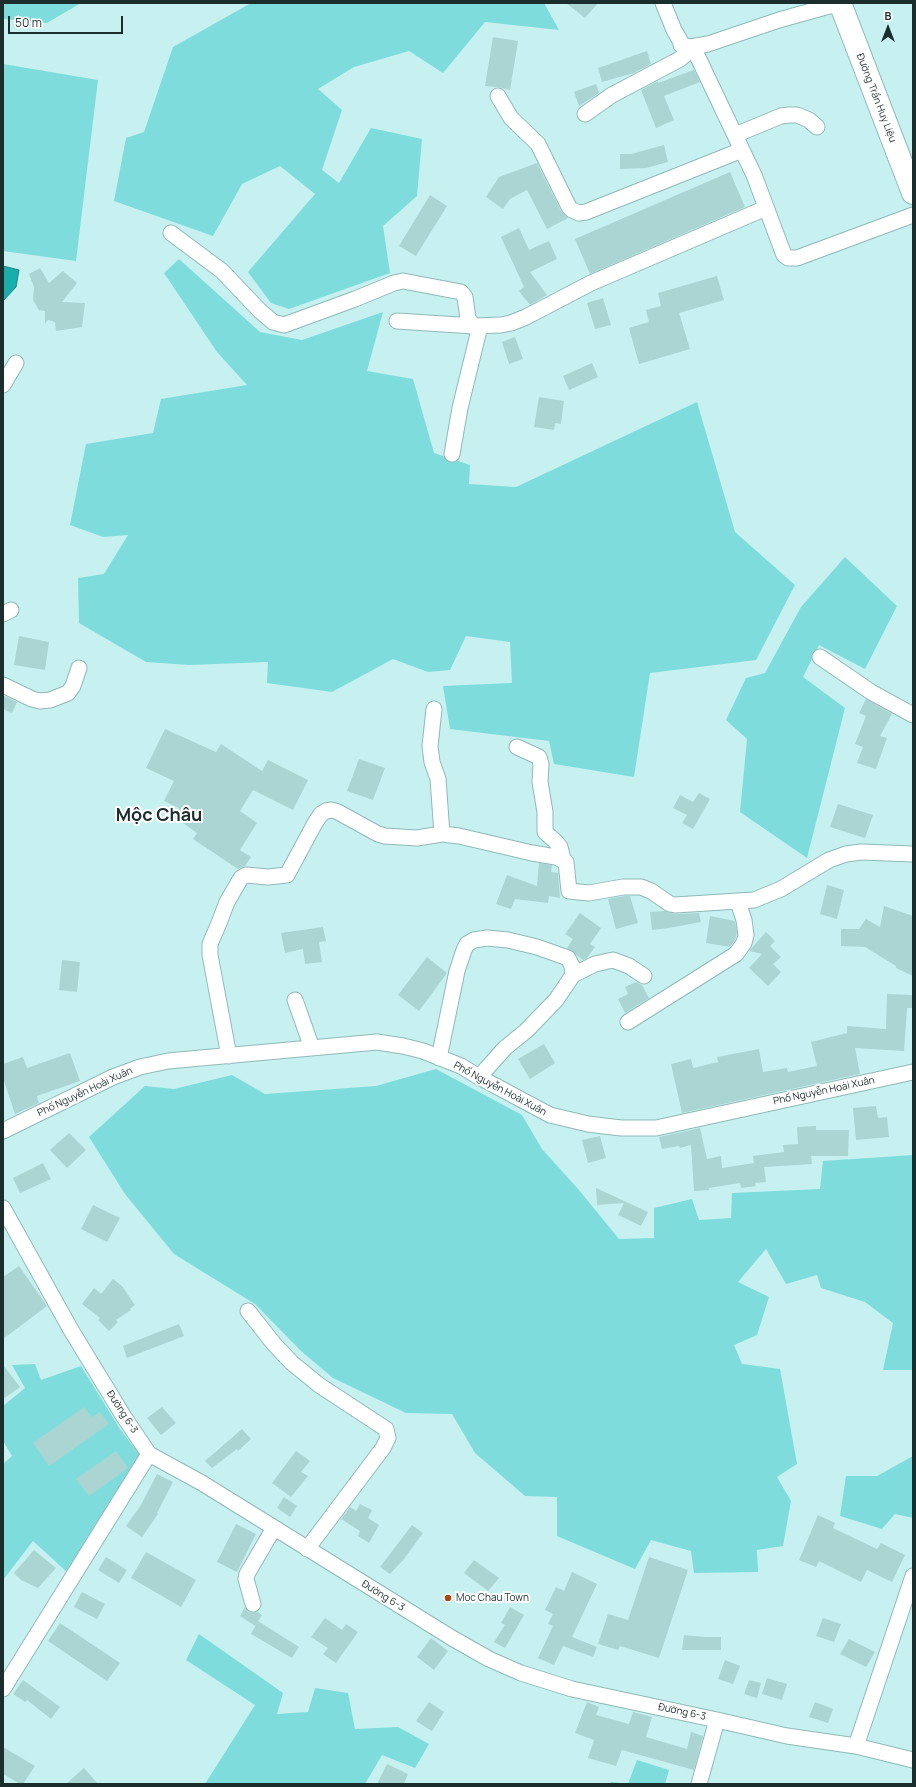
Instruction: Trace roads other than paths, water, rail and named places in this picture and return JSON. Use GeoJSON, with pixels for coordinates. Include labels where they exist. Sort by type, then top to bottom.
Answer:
{"type":"FeatureCollection","features":[{"type":"Feature","properties":{"kind":"highway","name":"Đường Trần Huy Liệu"},"geometry":{"type":"LineString","coordinates":[[840,3],[913,193]]}},
{"type":"Feature","properties":{"kind":"street"},"geometry":{"type":"LineString","coordinates":[[663,3],[674,30],[682,44],[681,45],[691,47],[840,3]]}},
{"type":"Feature","properties":{"kind":"street"},"geometry":{"type":"LineString","coordinates":[[585,114],[630,84],[680,59],[691,47]]}},
{"type":"Feature","properties":{"kind":"street"},"geometry":{"type":"LineString","coordinates":[[691,47],[754,175],[784,255],[788,258],[797,258],[913,215]]}},
{"type":"Feature","properties":{"kind":"street"},"geometry":{"type":"LineString","coordinates":[[498,96],[511,118],[538,144],[569,206],[572,210],[579,213],[586,212],[742,150]]}},
{"type":"Feature","properties":{"kind":"street"},"geometry":{"type":"LineString","coordinates":[[735,135],[780,116],[789,115],[798,115],[809,120],[817,127]]}},
{"type":"Feature","properties":{"kind":"street"},"geometry":{"type":"LineString","coordinates":[[397,321],[473,326],[511,323],[591,284],[766,208]]}},
{"type":"Feature","properties":{"kind":"street"},"geometry":{"type":"LineString","coordinates":[[171,233],[222,271],[260,311],[273,322],[284,325],[349,302],[394,283],[403,281],[461,292],[465,297],[468,319],[473,326],[456,438],[452,454]]}},
{"type":"Feature","properties":{"kind":"street"},"geometry":{"type":"LineString","coordinates":[[3,385],[16,363]]}},
{"type":"Feature","properties":{"kind":"street"},"geometry":{"type":"LineString","coordinates":[[820,657],[871,692],[913,716]]}},
{"type":"Feature","properties":{"kind":"street"},"geometry":{"type":"LineString","coordinates":[[3,685],[32,699],[40,701],[59,698],[68,693],[79,668]]}},
{"type":"Feature","properties":{"kind":"street"},"geometry":{"type":"LineString","coordinates":[[434,709],[430,746],[432,762],[438,779],[442,834]]}},
{"type":"Feature","properties":{"kind":"street"},"geometry":{"type":"LineString","coordinates":[[516,747],[539,757],[541,764],[540,782],[545,812],[545,832],[560,847],[563,859],[566,862],[570,891],[573,893],[589,893],[623,887],[641,887],[651,891],[670,904],[674,905],[738,902],[754,900],[780,889],[836,856],[861,852],[913,854]]}},
{"type":"Feature","properties":{"kind":"street"},"geometry":{"type":"LineString","coordinates":[[229,1056],[210,955],[210,944],[227,902],[241,878],[246,875],[268,877],[287,875],[315,823],[321,814],[326,811],[332,810],[338,812],[378,834],[385,836],[417,838],[442,834],[467,837],[563,859]]}},
{"type":"Feature","properties":{"kind":"street"},"geometry":{"type":"LineString","coordinates":[[628,1022],[736,954],[744,943],[746,934],[744,920],[738,902]]}},
{"type":"Feature","properties":{"kind":"street"},"geometry":{"type":"LineString","coordinates":[[439,1058],[457,971],[467,944],[474,940],[487,938],[508,940],[537,947],[568,958],[572,966],[573,975]]}},
{"type":"Feature","properties":{"kind":"street"},"geometry":{"type":"LineString","coordinates":[[479,1077],[505,1048],[526,1030],[556,1000],[573,975],[595,964],[613,960],[629,966],[644,976]]}},
{"type":"Feature","properties":{"kind":"street"},"geometry":{"type":"LineString","coordinates":[[294,1000],[312,1048]]}},
{"type":"Feature","properties":{"kind":"street","name":"Phố Nguyễn Hoài Xuân"},"geometry":{"type":"LineString","coordinates":[[3,1131],[113,1077],[140,1067],[168,1061],[377,1042],[423,1051],[461,1066],[550,1115],[588,1124],[621,1128],[656,1128],[913,1072]]}},
{"type":"Feature","properties":{"kind":"street","name":"Đường 6-3"},"geometry":{"type":"LineString","coordinates":[[3,1208],[71,1330],[124,1417],[149,1454],[202,1483],[452,1638],[489,1660],[521,1673],[572,1689],[787,1736],[856,1746],[913,1760]]}},
{"type":"Feature","properties":{"kind":"street"},"geometry":{"type":"LineString","coordinates":[[248,1311],[274,1344],[292,1363],[319,1385],[386,1429],[388,1438],[383,1448],[307,1548]]}},
{"type":"Feature","properties":{"kind":"street"},"geometry":{"type":"LineString","coordinates":[[3,1689],[149,1454]]}},
{"type":"Feature","properties":{"kind":"street"},"geometry":{"type":"LineString","coordinates":[[253,1604],[246,1579],[247,1574],[274,1528]]}},
{"type":"Feature","properties":{"kind":"street"},"geometry":{"type":"LineString","coordinates":[[856,1746],[913,1576]]}},
{"type":"Feature","properties":{"kind":"street"},"geometry":{"type":"LineString","coordinates":[[699,1784],[717,1720]]}},
{"type":"Feature","properties":{"kind":"place","name":"Moc Chau Town"},"geometry":{"type":"Point","coordinates":[448,1598]}},
{"type":"Feature","properties":{"kind":"district","name":"Mộc Châu"},"geometry":{"type":"Point","coordinates":[159,816]}}]}
